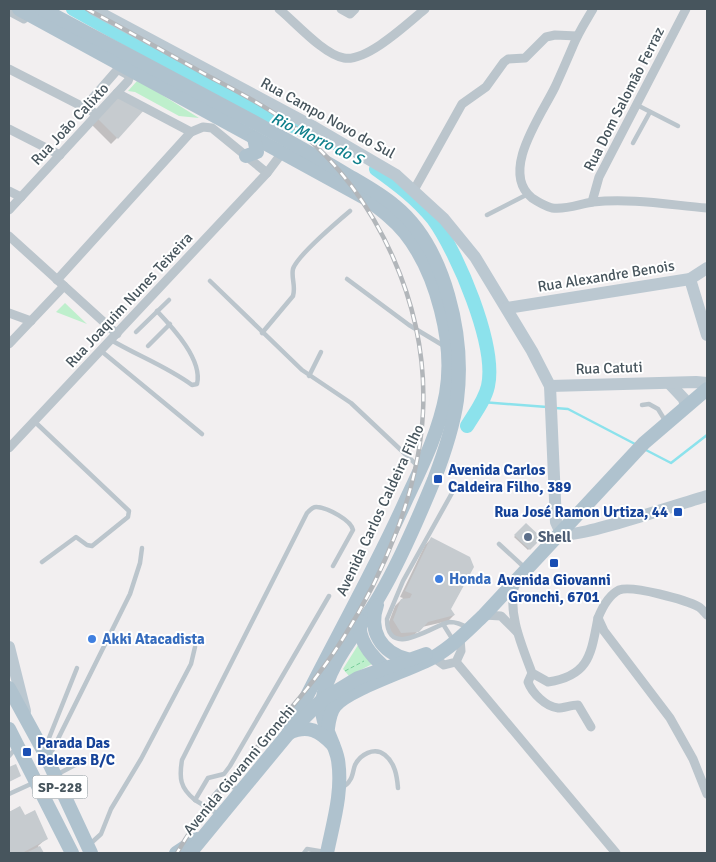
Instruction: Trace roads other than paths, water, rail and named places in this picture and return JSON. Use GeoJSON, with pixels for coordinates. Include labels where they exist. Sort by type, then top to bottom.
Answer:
{"type":"FeatureCollection","features":[{"type":"Feature","properties":{"kind":"main road","name":"Avenida Carlos Caldeira Filho"},"geometry":{"type":"LineString","coordinates":[[20,9],[371,189],[395,206],[420,234],[445,283],[454,323],[458,362],[457,398],[450,436],[422,507],[380,596],[359,626],[344,673],[322,700]]}},
{"type":"Feature","properties":{"kind":"main road","name":"Avenida Carlos Caldeira Filho"},"geometry":{"type":"LineString","coordinates":[[42,9],[257,132],[268,145],[365,198],[386,213],[405,234],[426,266],[432,283],[444,321],[448,360],[446,394],[435,434],[421,468],[363,589],[326,654],[288,734]]}},
{"type":"Feature","properties":{"kind":"main road"},"geometry":{"type":"LineString","coordinates":[[246,156],[257,152],[257,132]]}},
{"type":"Feature","properties":{"kind":"main road","name":"Avenida Giovanni Gronchi"},"geometry":{"type":"LineString","coordinates":[[328,728],[330,714],[335,705],[350,694],[433,657],[458,639],[484,616],[644,443],[707,389]]}},
{"type":"Feature","properties":{"kind":"main road"},"geometry":{"type":"LineString","coordinates":[[363,589],[359,626],[364,643],[375,659],[384,667],[392,672],[400,673]]}},
{"type":"Feature","properties":{"kind":"main road"},"geometry":{"type":"LineString","coordinates":[[380,596],[374,614],[377,638],[390,653],[407,659]]}},
{"type":"Feature","properties":{"kind":"main road","name":"Avenida Giovanni Gronchi"},"geometry":{"type":"LineString","coordinates":[[190,853],[288,734],[322,700],[344,673],[384,667],[458,639]]}},
{"type":"Feature","properties":{"kind":"main road","name":"SP-228"},"geometry":{"type":"LineString","coordinates":[[9,688],[46,756],[89,849]]}},
{"type":"Feature","properties":{"kind":"main road"},"geometry":{"type":"LineString","coordinates":[[322,700],[322,710],[338,760],[340,789],[327,853]]}},
{"type":"Feature","properties":{"kind":"main road"},"geometry":{"type":"LineString","coordinates":[[288,734],[299,728],[312,729],[334,746]]}},
{"type":"Feature","properties":{"kind":"main road","name":"SP-228"},"geometry":{"type":"LineString","coordinates":[[9,729],[13,751],[36,781],[72,853]]}},
{"type":"Feature","properties":{"kind":"main road"},"geometry":{"type":"LineString","coordinates":[[176,853],[210,830]]}},
{"type":"Feature","properties":{"kind":"street","name":"Rua Campo Novo do Sul"},"geometry":{"type":"LineString","coordinates":[[93,9],[312,126],[396,175],[444,219],[475,257],[507,308],[550,386],[556,522],[561,531]]}},
{"type":"Feature","properties":{"kind":"street"},"geometry":{"type":"LineString","coordinates":[[279,9],[335,55],[343,58],[354,58],[375,48],[425,9]]}},
{"type":"Feature","properties":{"kind":"street"},"geometry":{"type":"LineString","coordinates":[[341,9],[350,14],[355,9]]}},
{"type":"Feature","properties":{"kind":"street"},"geometry":{"type":"LineString","coordinates":[[593,9],[577,36],[554,89],[534,122],[521,160],[519,174],[528,194],[540,204],[552,208],[569,208],[592,202],[662,202],[707,208]]}},
{"type":"Feature","properties":{"kind":"street","name":"Rua Dom Salomão Ferraz"},"geometry":{"type":"LineString","coordinates":[[592,202],[599,177],[686,9]]}},
{"type":"Feature","properties":{"kind":"street"},"geometry":{"type":"LineString","coordinates":[[9,11],[118,69]]}},
{"type":"Feature","properties":{"kind":"street"},"geometry":{"type":"LineString","coordinates":[[414,190],[462,104],[486,87],[504,62],[508,59],[525,58],[546,38],[556,35],[577,36]]}},
{"type":"Feature","properties":{"kind":"street"},"geometry":{"type":"LineString","coordinates":[[9,69],[96,114]]}},
{"type":"Feature","properties":{"kind":"street","name":"Rua João Calixto"},"geometry":{"type":"LineString","coordinates":[[9,210],[130,77],[118,69],[84,108]]}},
{"type":"Feature","properties":{"kind":"street"},"geometry":{"type":"LineString","coordinates":[[117,92],[191,132]]}},
{"type":"Feature","properties":{"kind":"street"},"geometry":{"type":"LineString","coordinates":[[9,344],[191,132],[203,127],[212,128],[268,172]]}},
{"type":"Feature","properties":{"kind":"street"},"geometry":{"type":"LineString","coordinates":[[9,129],[60,155]]}},
{"type":"Feature","properties":{"kind":"street"},"geometry":{"type":"LineString","coordinates":[[268,145],[268,172]]}},
{"type":"Feature","properties":{"kind":"street","name":"Rua Joaquim Nunes Teixeira"},"geometry":{"type":"LineString","coordinates":[[9,448],[268,172],[282,153]]}},
{"type":"Feature","properties":{"kind":"street"},"geometry":{"type":"LineString","coordinates":[[9,191],[22,197]]}},
{"type":"Feature","properties":{"kind":"street"},"geometry":{"type":"LineString","coordinates":[[9,236],[61,283],[114,337]]}},
{"type":"Feature","properties":{"kind":"street","name":"Rua Alexandre Benois"},"geometry":{"type":"LineString","coordinates":[[507,308],[690,278],[707,268]]}},
{"type":"Feature","properties":{"kind":"street"},"geometry":{"type":"LineString","coordinates":[[690,278],[707,335]]}},
{"type":"Feature","properties":{"kind":"street"},"geometry":{"type":"LineString","coordinates":[[9,313],[30,321]]}},
{"type":"Feature","properties":{"kind":"street"},"geometry":{"type":"LineString","coordinates":[[669,383],[684,399],[686,407]]}},
{"type":"Feature","properties":{"kind":"street","name":"Rua Catuti"},"geometry":{"type":"LineString","coordinates":[[550,386],[707,383]]}},
{"type":"Feature","properties":{"kind":"street"},"geometry":{"type":"LineString","coordinates":[[561,531],[567,534],[589,530],[707,496]]}},
{"type":"Feature","properties":{"kind":"street"},"geometry":{"type":"LineString","coordinates":[[516,581],[512,595],[517,632],[532,673],[548,682],[573,675],[591,655],[598,618],[606,603],[620,590],[635,589],[704,605],[707,615]]}},
{"type":"Feature","properties":{"kind":"street"},"geometry":{"type":"LineString","coordinates":[[484,616],[501,616],[517,632]]}},
{"type":"Feature","properties":{"kind":"street"},"geometry":{"type":"LineString","coordinates":[[598,618],[604,631],[670,718],[693,759],[707,794]]}},
{"type":"Feature","properties":{"kind":"street"},"geometry":{"type":"LineString","coordinates":[[456,662],[461,651],[458,639]]}},
{"type":"Feature","properties":{"kind":"street"},"geometry":{"type":"LineString","coordinates":[[9,647],[27,721]]}},
{"type":"Feature","properties":{"kind":"street"},"geometry":{"type":"LineString","coordinates":[[433,657],[444,664],[456,662]]}},
{"type":"Feature","properties":{"kind":"street"},"geometry":{"type":"LineString","coordinates":[[456,662],[616,853]]}},
{"type":"Feature","properties":{"kind":"street"},"geometry":{"type":"LineString","coordinates":[[532,673],[528,682],[541,698],[550,706],[557,708],[578,705],[592,727]]}},
{"type":"Feature","properties":{"kind":"lane"},"geometry":{"type":"LineString","coordinates":[[636,105],[678,126]]}},
{"type":"Feature","properties":{"kind":"lane"},"geometry":{"type":"LineString","coordinates":[[633,143],[650,112]]}},
{"type":"Feature","properties":{"kind":"lane"},"geometry":{"type":"LineString","coordinates":[[487,215],[528,194]]}},
{"type":"Feature","properties":{"kind":"lane"},"geometry":{"type":"LineString","coordinates":[[262,333],[293,296],[295,289],[292,273],[298,260],[350,211]]}},
{"type":"Feature","properties":{"kind":"lane"},"geometry":{"type":"LineString","coordinates":[[347,279],[409,325],[446,347]]}},
{"type":"Feature","properties":{"kind":"lane"},"geometry":{"type":"LineString","coordinates":[[210,281],[262,333],[309,376],[351,403],[421,468]]}},
{"type":"Feature","properties":{"kind":"lane"},"geometry":{"type":"LineString","coordinates":[[136,332],[169,300]]}},
{"type":"Feature","properties":{"kind":"lane"},"geometry":{"type":"LineString","coordinates":[[114,337],[129,351],[156,362],[192,385],[197,384],[198,376],[182,338],[157,312]]}},
{"type":"Feature","properties":{"kind":"lane"},"geometry":{"type":"LineString","coordinates":[[148,346],[170,324]]}},
{"type":"Feature","properties":{"kind":"lane"},"geometry":{"type":"LineString","coordinates":[[100,350],[202,434]]}},
{"type":"Feature","properties":{"kind":"lane"},"geometry":{"type":"LineString","coordinates":[[309,376],[321,352]]}},
{"type":"Feature","properties":{"kind":"lane"},"geometry":{"type":"LineString","coordinates":[[642,405],[649,404],[658,409],[667,423]]}},
{"type":"Feature","properties":{"kind":"lane"},"geometry":{"type":"LineString","coordinates":[[34,421],[129,511],[128,517],[92,546],[86,545],[76,537],[42,562]]}},
{"type":"Feature","properties":{"kind":"lane"},"geometry":{"type":"LineString","coordinates":[[456,484],[402,581],[386,619],[391,634],[401,639],[416,637],[443,624],[460,624],[458,639]]}},
{"type":"Feature","properties":{"kind":"lane"},"geometry":{"type":"LineString","coordinates":[[221,817],[184,791],[180,781],[182,760],[248,626],[307,513],[312,508],[317,507],[327,511],[347,521],[352,526],[353,530],[333,566]]}},
{"type":"Feature","properties":{"kind":"lane"},"geometry":{"type":"LineString","coordinates":[[500,544],[526,569]]}},
{"type":"Feature","properties":{"kind":"lane"},"geometry":{"type":"LineString","coordinates":[[46,756],[130,594],[140,563],[142,548]]}},
{"type":"Feature","properties":{"kind":"lane"},"geometry":{"type":"LineString","coordinates":[[195,800],[208,778],[214,774],[224,774],[230,766],[329,596]]}},
{"type":"Feature","properties":{"kind":"lane"},"geometry":{"type":"LineString","coordinates":[[443,624],[458,639]]}},
{"type":"Feature","properties":{"kind":"lane"},"geometry":{"type":"LineString","coordinates":[[89,849],[102,834],[111,809],[141,759],[191,664],[195,647]]}},
{"type":"Feature","properties":{"kind":"lane"},"geometry":{"type":"LineString","coordinates":[[46,756],[76,668]]}},
{"type":"Feature","properties":{"kind":"lane"},"geometry":{"type":"LineString","coordinates":[[340,789],[350,782],[361,756],[373,751],[382,753],[390,761],[397,776],[398,788]]}},
{"type":"Feature","properties":{"kind":"lane"},"geometry":{"type":"LineString","coordinates":[[55,776],[75,765]]}},
{"type":"Feature","properties":{"kind":"lane"},"geometry":{"type":"LineString","coordinates":[[10,794],[36,781]]}},
{"type":"Feature","properties":{"kind":"lane"},"geometry":{"type":"LineString","coordinates":[[206,807],[224,786],[229,785],[243,790]]}},
{"type":"Feature","properties":{"kind":"lane"},"geometry":{"type":"LineString","coordinates":[[304,853],[307,849],[327,853]]}},
{"type":"Feature","properties":{"kind":"waterway","name":"Rio Morro do S"},"geometry":{"type":"LineString","coordinates":[[73,9],[243,104],[332,143]]}},
{"type":"Feature","properties":{"kind":"waterway","name":"Rio Morro do S"},"geometry":{"type":"LineString","coordinates":[[376,169],[413,198],[433,219],[453,253],[473,300],[487,347],[489,368],[487,391],[467,426]]}},
{"type":"Feature","properties":{"kind":"waterway"},"geometry":{"type":"LineString","coordinates":[[482,402],[547,407]]}},
{"type":"Feature","properties":{"kind":"waterway"},"geometry":{"type":"LineString","coordinates":[[555,408],[568,409],[635,444]]}},
{"type":"Feature","properties":{"kind":"waterway"},"geometry":{"type":"LineString","coordinates":[[644,449],[671,463],[707,435]]}},
{"type":"Feature","properties":{"kind":"railway"},"geometry":{"type":"LineString","coordinates":[[87,9],[266,108],[298,130],[327,157],[352,188],[374,221],[393,257],[407,294],[417,333],[422,372],[423,412],[415,472],[397,531],[372,588],[342,640],[323,668],[214,798],[177,853]]}},
{"type":"Feature","properties":{"kind":"place","name":"Avenida Carlos Caldeira Filho, 389"},"geometry":{"type":"Point","coordinates":[438,479]}},
{"type":"Feature","properties":{"kind":"place","name":"Rua José Ramon Urtiza, 44"},"geometry":{"type":"Point","coordinates":[678,512]}},
{"type":"Feature","properties":{"kind":"place","name":"Shell"},"geometry":{"type":"Point","coordinates":[528,537]}},
{"type":"Feature","properties":{"kind":"place","name":"Avenida Giovanni Gronchi, 6701"},"geometry":{"type":"Point","coordinates":[554,563]}},
{"type":"Feature","properties":{"kind":"place","name":"Honda"},"geometry":{"type":"Point","coordinates":[439,579]}},
{"type":"Feature","properties":{"kind":"place","name":"Akki Atacadista"},"geometry":{"type":"Point","coordinates":[92,639]}},
{"type":"Feature","properties":{"kind":"place","name":"Parada Das Belezas B/C"},"geometry":{"type":"Point","coordinates":[27,752]}}]}
